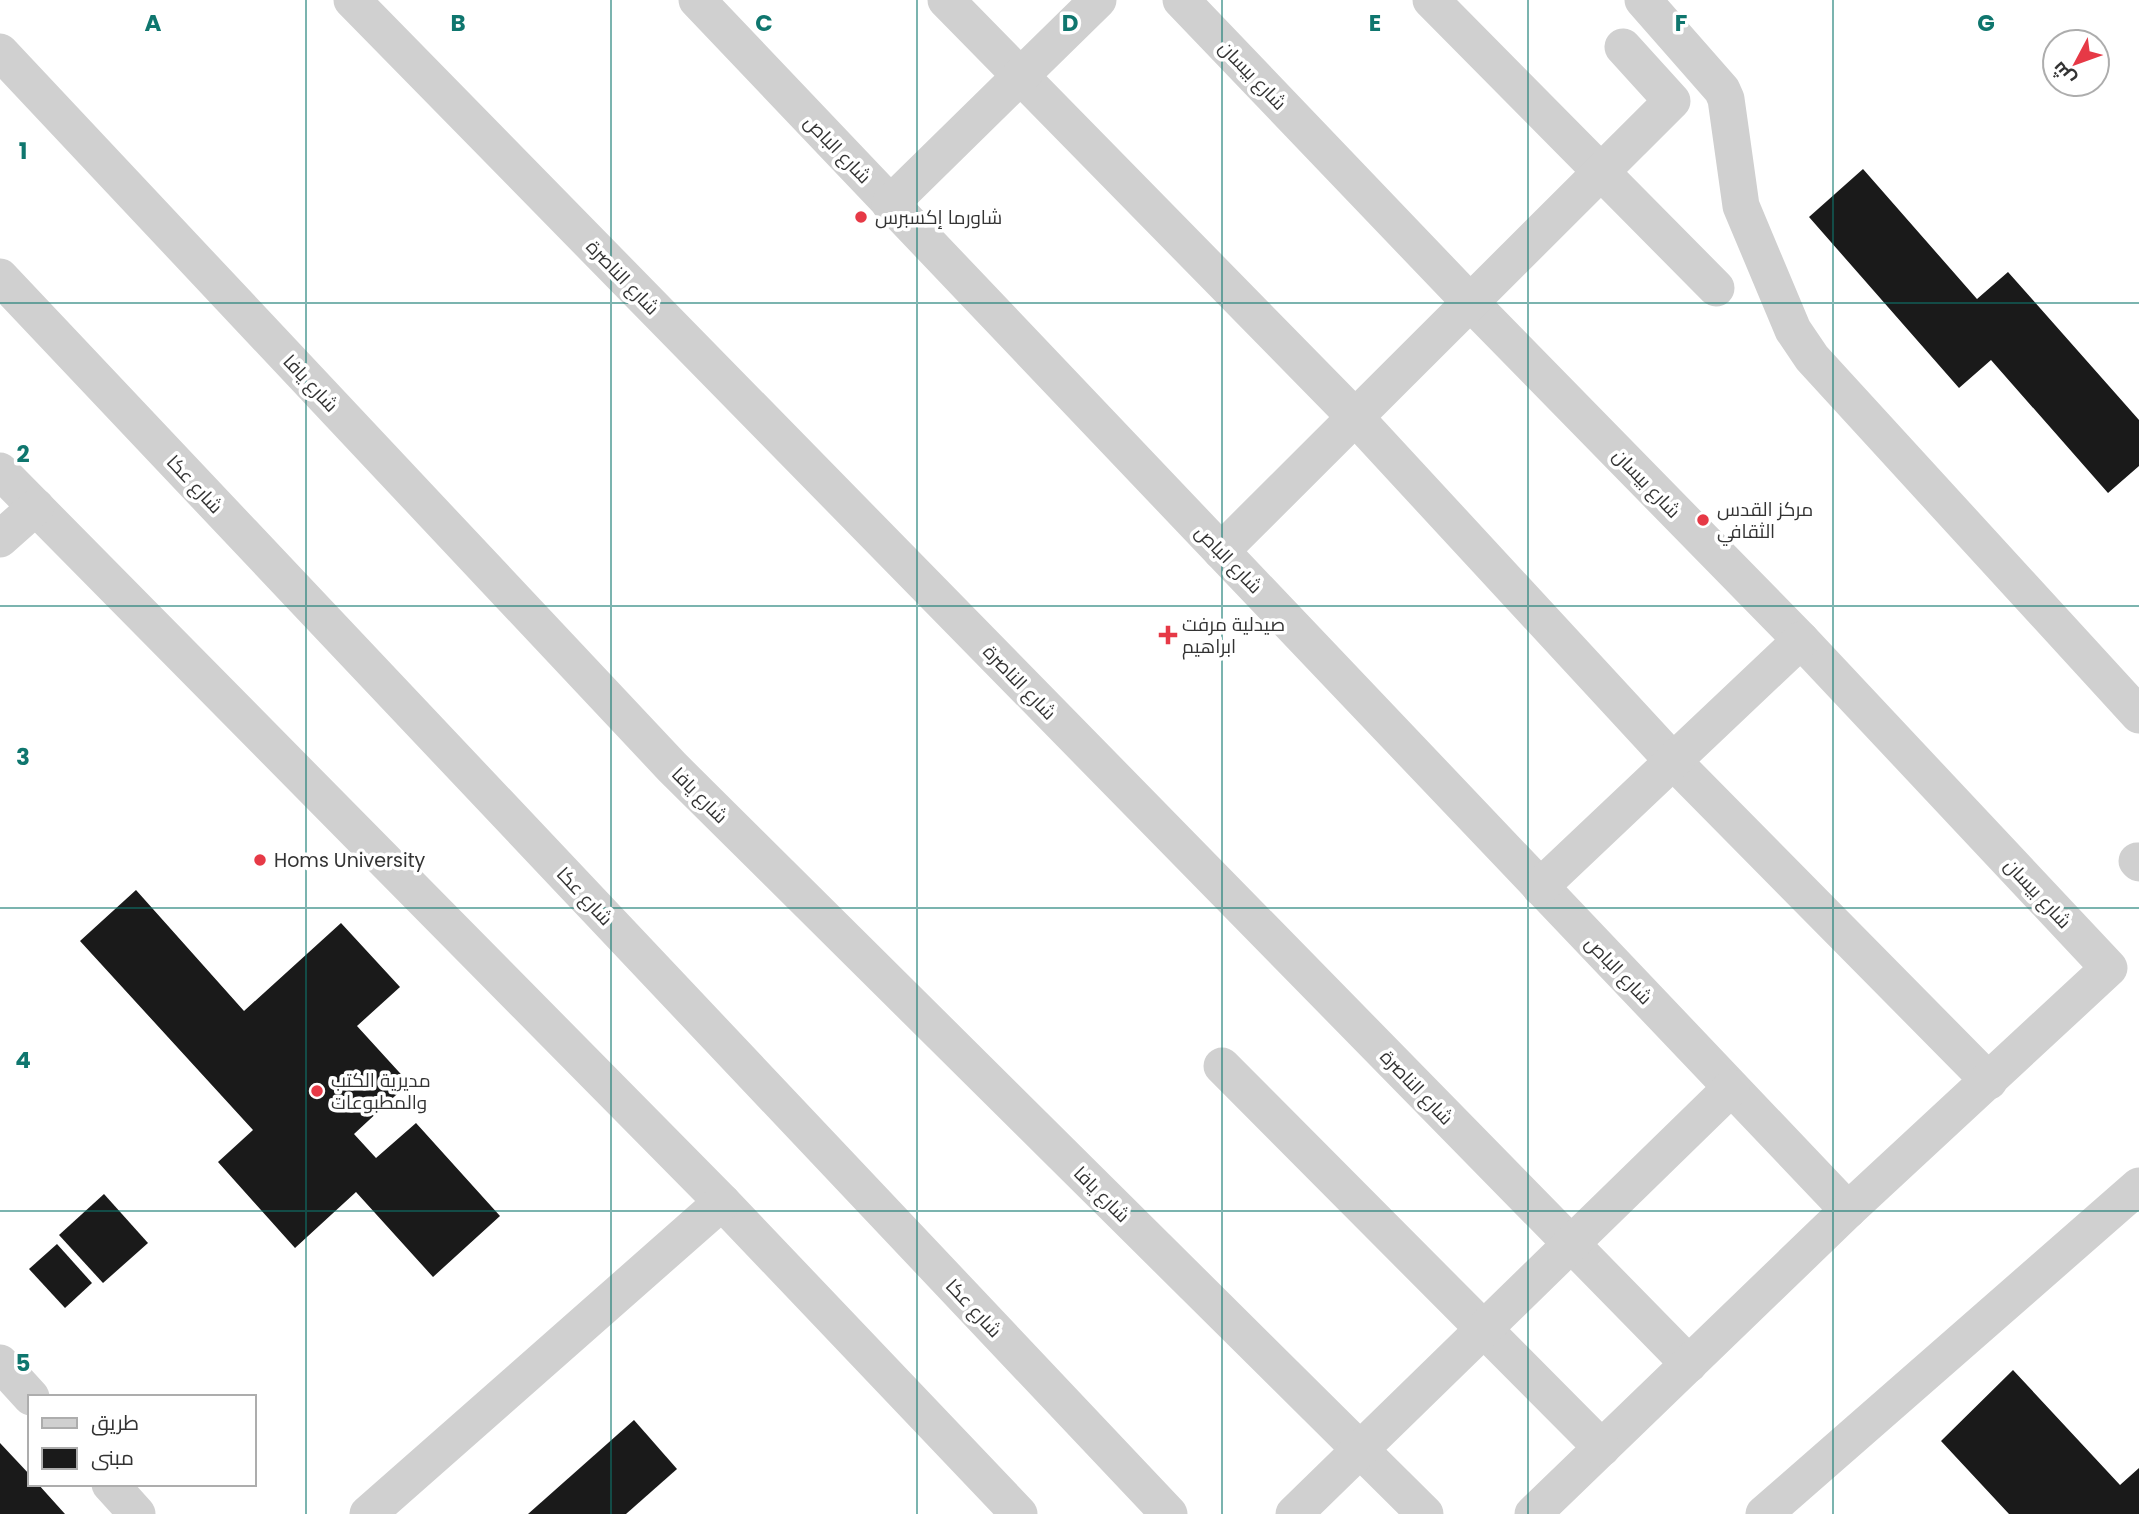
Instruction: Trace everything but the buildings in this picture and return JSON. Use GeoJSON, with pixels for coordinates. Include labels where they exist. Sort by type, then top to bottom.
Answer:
{"type":"FeatureCollection","features":[{"type":"Feature","properties":{"kind":"street","name":"شارع الناصرة"},"geometry":{"type":"LineString","coordinates":[[352,0],[1689,1364]]}},
{"type":"Feature","properties":{"kind":"street","name":"شارع الباص"},"geometry":{"type":"LineString","coordinates":[[697,0],[1848,1209]]}},
{"type":"Feature","properties":{"kind":"street"},"geometry":{"type":"LineString","coordinates":[[946,0],[1355,417],[1673,761],[1989,1081],[1848,1209],[1533,1514]]}},
{"type":"Feature","properties":{"kind":"street"},"geometry":{"type":"LineString","coordinates":[[890,204],[1098,0]]}},
{"type":"Feature","properties":{"kind":"street","name":"شارع بيسان"},"geometry":{"type":"LineString","coordinates":[[1181,0],[1470,302],[1801,640],[2109,968],[1989,1081]]}},
{"type":"Feature","properties":{"kind":"street"},"geometry":{"type":"LineString","coordinates":[[1431,0],[1716,289]]}},
{"type":"Feature","properties":{"kind":"street"},"geometry":{"type":"LineString","coordinates":[[1643,0],[1722,90],[1726,99],[1741,206],[1793,330],[1803,346],[2139,715]]}},
{"type":"Feature","properties":{"kind":"street"},"geometry":{"type":"LineString","coordinates":[[1221,551],[1672,101],[1623,47]]}},
{"type":"Feature","properties":{"kind":"street","name":"شارع يافا"},"geometry":{"type":"LineString","coordinates":[[0,52],[672,767],[1424,1514]]}},
{"type":"Feature","properties":{"kind":"street","name":"شارع عكا"},"geometry":{"type":"LineString","coordinates":[[0,277],[1169,1514]]}},
{"type":"Feature","properties":{"kind":"street"},"geometry":{"type":"LineString","coordinates":[[0,471],[722,1202],[1019,1514]]}},
{"type":"Feature","properties":{"kind":"street"},"geometry":{"type":"LineString","coordinates":[[0,539],[36,508]]}},
{"type":"Feature","properties":{"kind":"street"},"geometry":{"type":"LineString","coordinates":[[1540,887],[1801,640]]}},
{"type":"Feature","properties":{"kind":"street"},"geometry":{"type":"LineString","coordinates":[[1222,1066],[1602,1448]]}},
{"type":"Feature","properties":{"kind":"street"},"geometry":{"type":"LineString","coordinates":[[1294,1514],[1731,1088]]}},
{"type":"Feature","properties":{"kind":"street"},"geometry":{"type":"LineString","coordinates":[[1764,1514],[2139,1186]]}},
{"type":"Feature","properties":{"kind":"street"},"geometry":{"type":"LineString","coordinates":[[368,1514],[722,1202]]}},
{"type":"Feature","properties":{"kind":"street"},"geometry":{"type":"LineString","coordinates":[[0,1363],[29,1395]]}},
{"type":"Feature","properties":{"kind":"street"},"geometry":{"type":"LineString","coordinates":[[112,1486],[138,1514]]}},
{"type":"Feature","properties":{"kind":"place","name":"شاورما إكسبرس"},"geometry":{"type":"Point","coordinates":[861,217]}},
{"type":"Feature","properties":{"kind":"place","name":"مركز القدس الثقافي"},"geometry":{"type":"Point","coordinates":[1703,520]}},
{"type":"Feature","properties":{"kind":"place","name":"صيدلية مرفت ابراهيم"},"geometry":{"type":"Point","coordinates":[1168,635]}},
{"type":"Feature","properties":{"kind":"place","name":"Homs University"},"geometry":{"type":"Point","coordinates":[260,860]}},
{"type":"Feature","properties":{"kind":"place","name":"مديرية الكتب والمطبوعات"},"geometry":{"type":"Point","coordinates":[317,1091]}}]}
